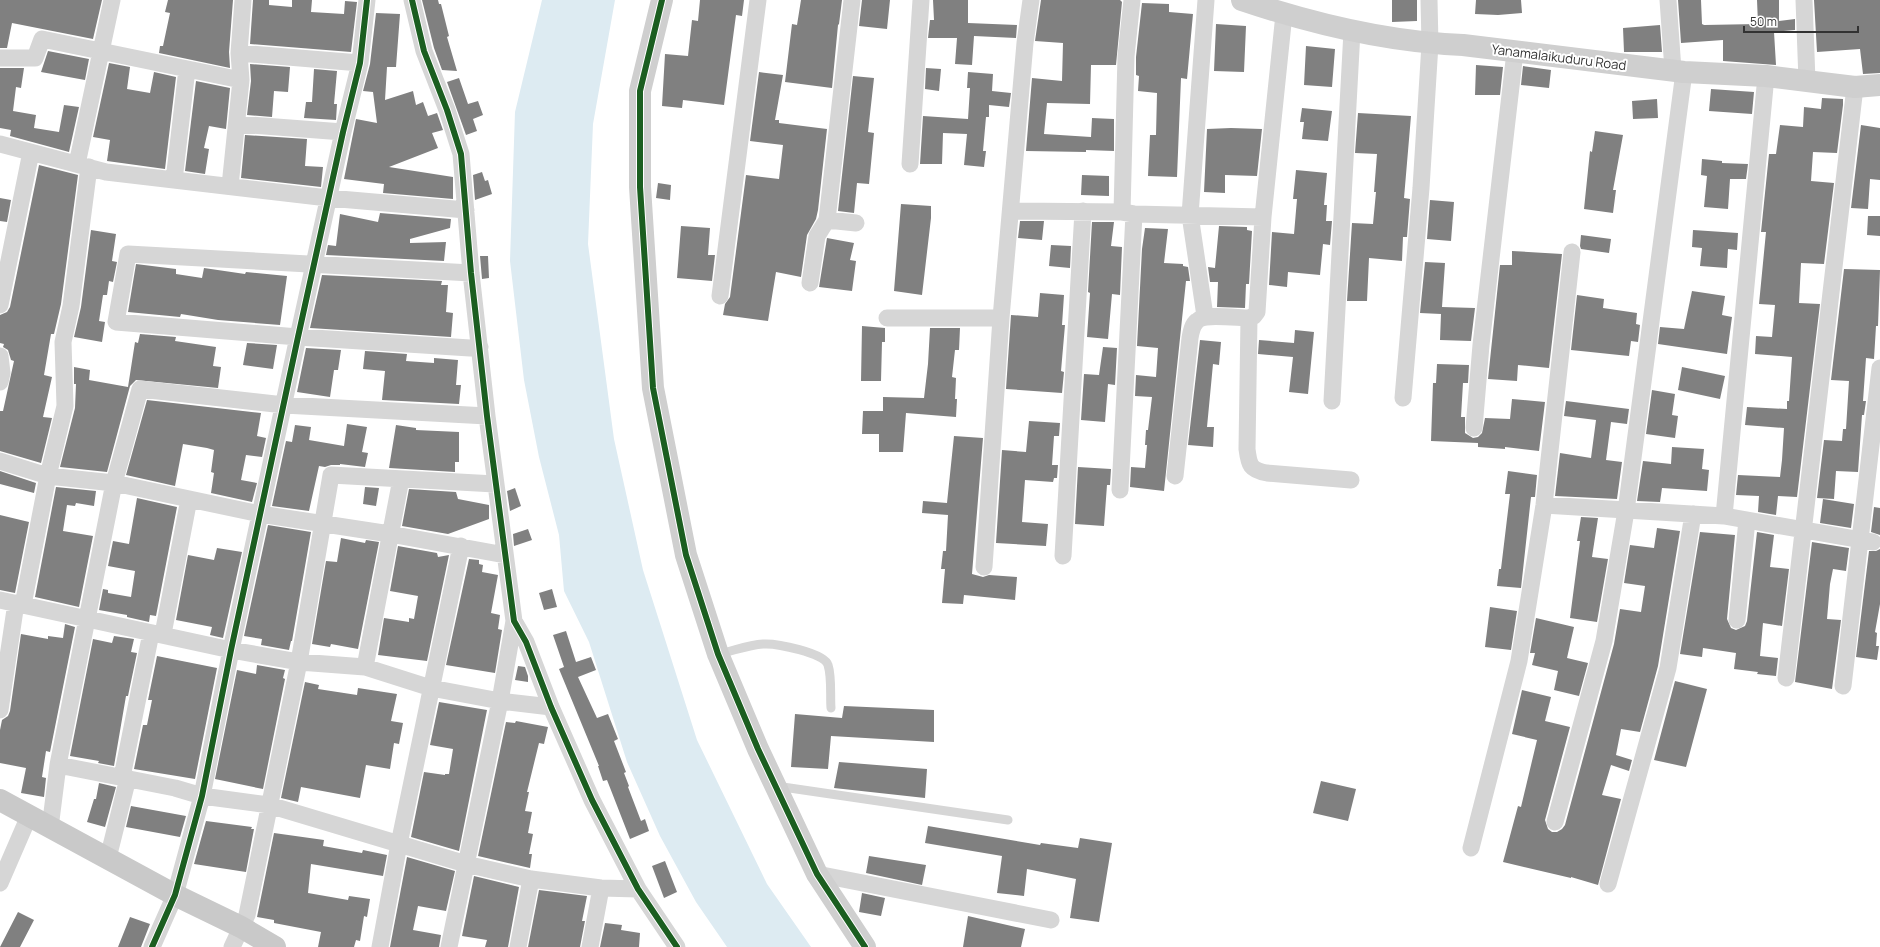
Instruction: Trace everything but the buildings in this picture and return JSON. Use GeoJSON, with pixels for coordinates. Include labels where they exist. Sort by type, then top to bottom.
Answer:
{"type":"FeatureCollection","features":[{"type":"Feature","properties":{"kind":"main road"},"geometry":{"type":"LineString","coordinates":[[0,800],[274,947]]}},
{"type":"Feature","properties":{"kind":"street"},"geometry":{"type":"LineString","coordinates":[[0,710],[13,603],[48,476],[65,406],[63,342],[71,306],[83,166],[112,0]]}},
{"type":"Feature","properties":{"kind":"street"},"geometry":{"type":"LineString","coordinates":[[230,186],[238,124],[241,80],[239,53],[243,0]]}},
{"type":"Feature","properties":{"kind":"street"},"geometry":{"type":"LineString","coordinates":[[152,947],[175,895],[202,796],[231,650],[298,337],[328,198],[360,63],[367,0]]}},
{"type":"Feature","properties":{"kind":"street"},"geometry":{"type":"LineString","coordinates":[[412,0],[424,51],[457,137],[462,166],[471,273],[487,416],[514,621],[500,701],[449,947]]}},
{"type":"Feature","properties":{"kind":"street"},"geometry":{"type":"LineString","coordinates":[[662,0],[640,92],[640,187],[653,388],[686,555],[718,654],[758,749],[817,874],[865,947]]}},
{"type":"Feature","properties":{"kind":"street"},"geometry":{"type":"LineString","coordinates":[[720,296],[758,0]]}},
{"type":"Feature","properties":{"kind":"street"},"geometry":{"type":"LineString","coordinates":[[810,283],[817,236],[827,220],[852,0]]}},
{"type":"Feature","properties":{"kind":"street"},"geometry":{"type":"LineString","coordinates":[[910,164],[921,0]]}},
{"type":"Feature","properties":{"kind":"street"},"geometry":{"type":"LineString","coordinates":[[984,568],[1001,318],[1025,43],[1031,0]]}},
{"type":"Feature","properties":{"kind":"street"},"geometry":{"type":"LineString","coordinates":[[1120,490],[1128,213],[1126,56],[1132,0]]}},
{"type":"Feature","properties":{"kind":"street"},"geometry":{"type":"LineString","coordinates":[[1205,316],[1190,215],[1206,0]]}},
{"type":"Feature","properties":{"kind":"street","name":"Yanamalaikuduru Road"},"geometry":{"type":"LineString","coordinates":[[1242,0],[1284,14],[1352,31],[1430,44],[1463,45],[1678,71],[1766,76],[1855,87],[1880,85]]}},
{"type":"Feature","properties":{"kind":"street"},"geometry":{"type":"LineString","coordinates":[[1403,398],[1421,188],[1430,44],[1429,0]]}},
{"type":"Feature","properties":{"kind":"street"},"geometry":{"type":"LineString","coordinates":[[1555,822],[1604,641],[1626,511],[1678,71],[1668,0]]}},
{"type":"Feature","properties":{"kind":"street"},"geometry":{"type":"LineString","coordinates":[[1804,0],[1807,82]]}},
{"type":"Feature","properties":{"kind":"street"},"geometry":{"type":"LineString","coordinates":[[1175,476],[1190,338],[1195,323],[1197,320],[1205,316],[1249,318],[1254,316],[1257,312],[1263,217],[1284,14]]}},
{"type":"Feature","properties":{"kind":"street"},"geometry":{"type":"LineString","coordinates":[[1332,401],[1352,31]]}},
{"type":"Feature","properties":{"kind":"street"},"geometry":{"type":"LineString","coordinates":[[0,58],[35,58],[42,39],[241,80]]}},
{"type":"Feature","properties":{"kind":"street"},"geometry":{"type":"LineString","coordinates":[[1474,428],[1481,345],[1515,52]]}},
{"type":"Feature","properties":{"kind":"street"},"geometry":{"type":"LineString","coordinates":[[239,53],[360,63]]}},
{"type":"Feature","properties":{"kind":"street"},"geometry":{"type":"LineString","coordinates":[[174,180],[187,69]]}},
{"type":"Feature","properties":{"kind":"street"},"geometry":{"type":"LineString","coordinates":[[1724,516],[1766,76]]}},
{"type":"Feature","properties":{"kind":"street"},"geometry":{"type":"LineString","coordinates":[[1786,678],[1855,87]]}},
{"type":"Feature","properties":{"kind":"street"},"geometry":{"type":"LineString","coordinates":[[238,124],[343,132]]}},
{"type":"Feature","properties":{"kind":"street"},"geometry":{"type":"LineString","coordinates":[[0,144],[106,172],[328,198],[466,210]]}},
{"type":"Feature","properties":{"kind":"street"},"geometry":{"type":"LineString","coordinates":[[0,305],[31,152]]}},
{"type":"Feature","properties":{"kind":"street"},"geometry":{"type":"LineString","coordinates":[[1011,211],[1083,211],[1263,217]]}},
{"type":"Feature","properties":{"kind":"street"},"geometry":{"type":"LineString","coordinates":[[1063,556],[1083,211]]}},
{"type":"Feature","properties":{"kind":"street"},"geometry":{"type":"LineString","coordinates":[[827,220],[856,223]]}},
{"type":"Feature","properties":{"kind":"street"},"geometry":{"type":"LineString","coordinates":[[1471,848],[1519,661],[1544,505],[1572,252]]}},
{"type":"Feature","properties":{"kind":"street"},"geometry":{"type":"LineString","coordinates":[[471,273],[314,266],[128,254],[116,322],[298,337],[470,348],[480,347]]}},
{"type":"Feature","properties":{"kind":"street"},"geometry":{"type":"LineString","coordinates":[[887,318],[1001,318]]}},
{"type":"Feature","properties":{"kind":"street"},"geometry":{"type":"LineString","coordinates":[[1249,318],[1247,449],[1248,459],[1252,467],[1258,471],[1267,473],[1351,480]]}},
{"type":"Feature","properties":{"kind":"street"},"geometry":{"type":"LineString","coordinates":[[0,356],[2,373],[0,382]]}},
{"type":"Feature","properties":{"kind":"street"},"geometry":{"type":"LineString","coordinates":[[1843,686],[1866,541],[1880,368]]}},
{"type":"Feature","properties":{"kind":"street"},"geometry":{"type":"LineString","coordinates":[[50,828],[58,765],[114,483],[140,389],[284,405],[487,416]]}},
{"type":"Feature","properties":{"kind":"street"},"geometry":{"type":"LineString","coordinates":[[0,461],[48,476],[114,483],[260,514],[390,534],[506,555]]}},
{"type":"Feature","properties":{"kind":"street"},"geometry":{"type":"LineString","coordinates":[[232,947],[247,915],[299,662],[331,475],[495,484]]}},
{"type":"Feature","properties":{"kind":"street"},"geometry":{"type":"LineString","coordinates":[[366,667],[401,479]]}},
{"type":"Feature","properties":{"kind":"street"},"geometry":{"type":"LineString","coordinates":[[108,858],[157,633],[189,499]]}},
{"type":"Feature","properties":{"kind":"street"},"geometry":{"type":"LineString","coordinates":[[1544,505],[1724,516],[1866,541]]}},
{"type":"Feature","properties":{"kind":"street"},"geometry":{"type":"LineString","coordinates":[[1608,884],[1668,668],[1694,514]]}},
{"type":"Feature","properties":{"kind":"street"},"geometry":{"type":"LineString","coordinates":[[1737,620],[1747,520]]}},
{"type":"Feature","properties":{"kind":"street"},"geometry":{"type":"LineString","coordinates":[[380,947],[399,844],[461,546]]}},
{"type":"Feature","properties":{"kind":"street"},"geometry":{"type":"LineString","coordinates":[[13,603],[231,650],[299,662],[366,667],[431,688],[500,701],[551,707]]}},
{"type":"Feature","properties":{"kind":"street"},"geometry":{"type":"LineString","coordinates":[[514,621],[526,642],[551,707],[592,800],[638,889],[677,947]]}},
{"type":"Feature","properties":{"kind":"street"},"geometry":{"type":"LineString","coordinates":[[58,765],[125,777],[202,796],[269,806],[466,864],[531,879],[601,888],[638,889]]}},
{"type":"Feature","properties":{"kind":"street"},"geometry":{"type":"LineString","coordinates":[[0,883],[29,816]]}},
{"type":"Feature","properties":{"kind":"street"},"geometry":{"type":"LineString","coordinates":[[817,874],[1051,920]]}},
{"type":"Feature","properties":{"kind":"street"},"geometry":{"type":"LineString","coordinates":[[518,947],[531,879]]}},
{"type":"Feature","properties":{"kind":"street"},"geometry":{"type":"LineString","coordinates":[[590,947],[601,888]]}},
{"type":"Feature","properties":{"kind":"lane"},"geometry":{"type":"LineString","coordinates":[[718,654],[756,645],[769,644],[807,652],[822,657],[828,664],[831,708]]}},
{"type":"Feature","properties":{"kind":"lane"},"geometry":{"type":"LineString","coordinates":[[776,786],[1008,820]]}},
{"type":"Feature","properties":{"kind":"shaded area"},"geometry":{"type":"Polygon","coordinates":[[[542,0],[615,0],[593,124],[588,244],[614,439],[643,570],[697,740],[767,884],[811,947],[727,947],[696,902],[660,836],[627,762],[589,642],[564,591],[559,535],[539,457],[524,380],[510,261],[515,112],[542,0]]]}},
{"type":"Feature","properties":{"kind":"cycle path"},"geometry":{"type":"LineString","coordinates":[[152,947],[175,895],[202,796],[231,650],[298,337],[343,132],[360,63],[367,0]]}},
{"type":"Feature","properties":{"kind":"cycle path"},"geometry":{"type":"LineString","coordinates":[[412,0],[424,51],[447,110],[461,154],[471,273],[487,416],[514,621],[526,642],[551,707],[592,800],[638,889],[677,947]]}},
{"type":"Feature","properties":{"kind":"cycle path"},"geometry":{"type":"LineString","coordinates":[[662,0],[640,91],[640,187],[653,388],[686,555],[718,654],[758,749],[817,874],[865,947]]}}]}
